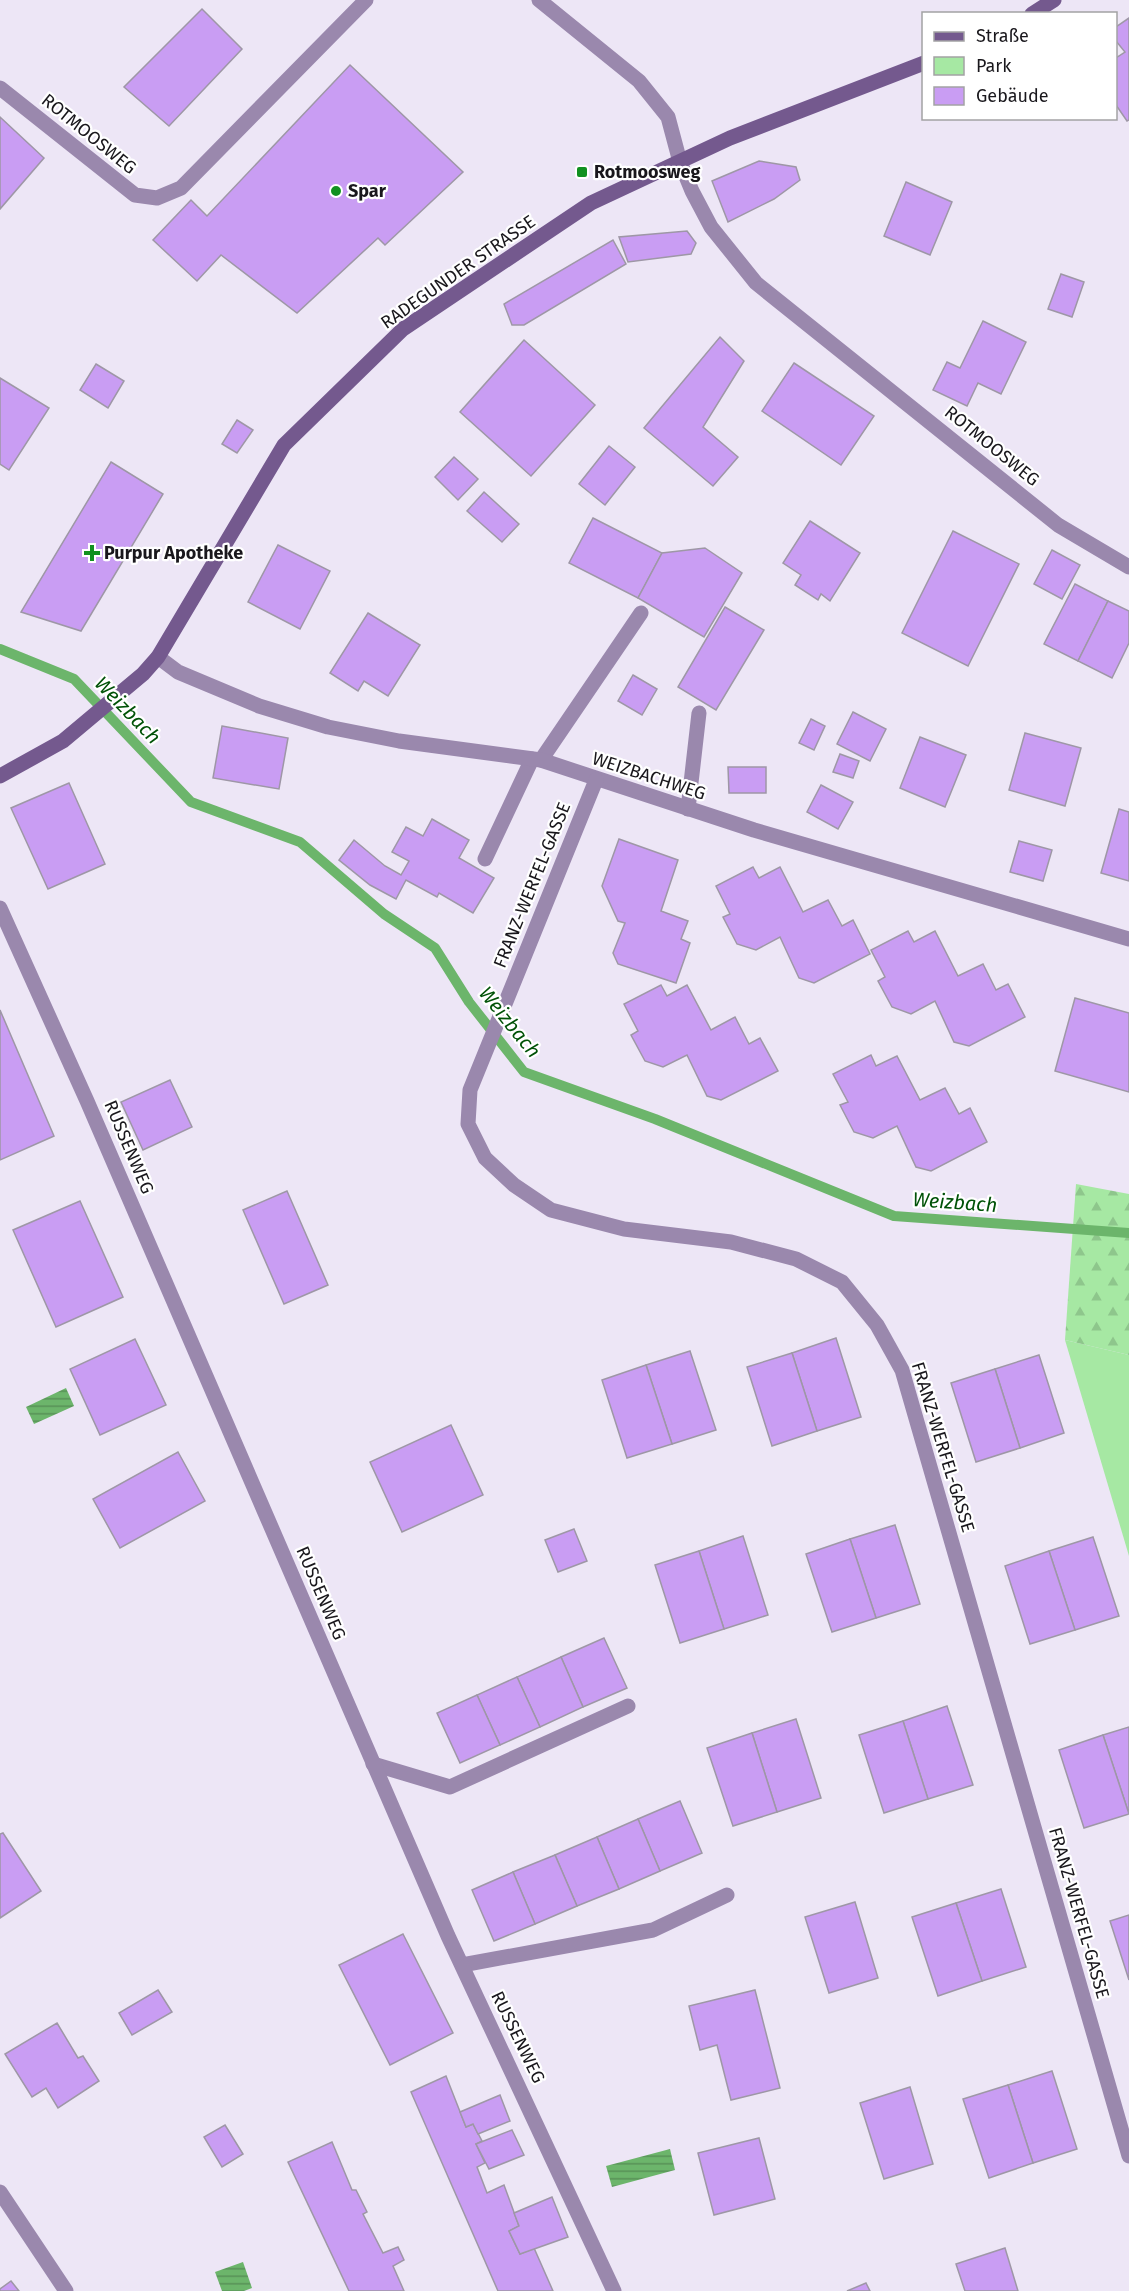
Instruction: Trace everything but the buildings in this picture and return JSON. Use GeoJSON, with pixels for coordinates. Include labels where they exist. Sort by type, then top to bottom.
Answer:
{"type":"FeatureCollection","features":[{"type":"Feature","properties":{"kind":"main road"},"geometry":{"type":"LineString","coordinates":[[1035,12],[1054,0]]}},
{"type":"Feature","properties":{"kind":"main road","name":"RADEGUNDER STRASSE"},"geometry":{"type":"LineString","coordinates":[[0,776],[63,741],[128,687],[158,657],[284,445],[404,329],[591,203],[730,138],[922,64]]}},
{"type":"Feature","properties":{"kind":"street","name":"ROTMOOSWEG"},"geometry":{"type":"LineString","coordinates":[[0,88],[135,195],[157,198],[181,188],[366,0]]}},
{"type":"Feature","properties":{"kind":"street","name":"ROTMOOSWEG"},"geometry":{"type":"LineString","coordinates":[[539,0],[639,81],[668,117],[680,162],[711,227],[756,283],[1058,525],[1129,567]]}},
{"type":"Feature","properties":{"kind":"street"},"geometry":{"type":"LineString","coordinates":[[485,859],[537,759],[640,614]]}},
{"type":"Feature","properties":{"kind":"street","name":"WEIZBACHWEG"},"geometry":{"type":"LineString","coordinates":[[158,657],[178,672],[259,706],[328,727],[399,741],[537,759],[688,809],[1129,939]]}},
{"type":"Feature","properties":{"kind":"street"},"geometry":{"type":"LineString","coordinates":[[688,809],[699,713]]}},
{"type":"Feature","properties":{"kind":"street","name":"FRANZ-WERFEL-GASSE"},"geometry":{"type":"LineString","coordinates":[[596,780],[470,1090],[468,1124],[485,1158],[514,1185],[550,1210],[624,1229],[731,1242],[796,1259],[842,1282],[877,1325],[902,1370],[1129,2156]]}},
{"type":"Feature","properties":{"kind":"street","name":"RUSSENWEG"},"geometry":{"type":"LineString","coordinates":[[0,908],[92,1112],[462,1965],[614,2291]]}},
{"type":"Feature","properties":{"kind":"street"},"geometry":{"type":"LineString","coordinates":[[373,1764],[450,1787],[628,1706]]}},
{"type":"Feature","properties":{"kind":"street"},"geometry":{"type":"LineString","coordinates":[[462,1965],[653,1930],[727,1895]]}},
{"type":"Feature","properties":{"kind":"street"},"geometry":{"type":"LineString","coordinates":[[0,2192],[66,2291]]}},
{"type":"Feature","properties":{"kind":"green space"},"geometry":{"type":"Polygon","coordinates":[[[1076,1184],[1129,1194],[1129,1355],[1065,1340],[1076,1184]]]}},
{"type":"Feature","properties":{"kind":"green space"},"geometry":{"type":"Polygon","coordinates":[[[1065,1340],[1129,1355],[1129,1556],[1065,1340]]]}},
{"type":"Feature","properties":{"kind":"shaded area"},"geometry":{"type":"Polygon","coordinates":[[[66,1388],[74,1406],[34,1424],[26,1407],[66,1388]]]}},
{"type":"Feature","properties":{"kind":"shaded area"},"geometry":{"type":"Polygon","coordinates":[[[670,2149],[675,2170],[612,2187],[606,2166],[670,2149]]]}},
{"type":"Feature","properties":{"kind":"shaded area"},"geometry":{"type":"Polygon","coordinates":[[[243,2262],[252,2288],[244,2291],[222,2291],[215,2272],[243,2262]]]}},
{"type":"Feature","properties":{"kind":"waterway","name":"Weizbach"},"geometry":{"type":"LineString","coordinates":[[0,649],[74,679],[191,802],[300,842],[384,914],[435,948],[469,1002],[524,1072],[655,1119],[894,1216],[1129,1233]]}},
{"type":"Feature","properties":{"kind":"place","name":"Rotmoosweg"},"geometry":{"type":"Point","coordinates":[582,172]}},
{"type":"Feature","properties":{"kind":"place","name":"Spar"},"geometry":{"type":"Point","coordinates":[336,191]}},
{"type":"Feature","properties":{"kind":"place","name":"Purpur Apotheke"},"geometry":{"type":"Point","coordinates":[92,553]}}]}
